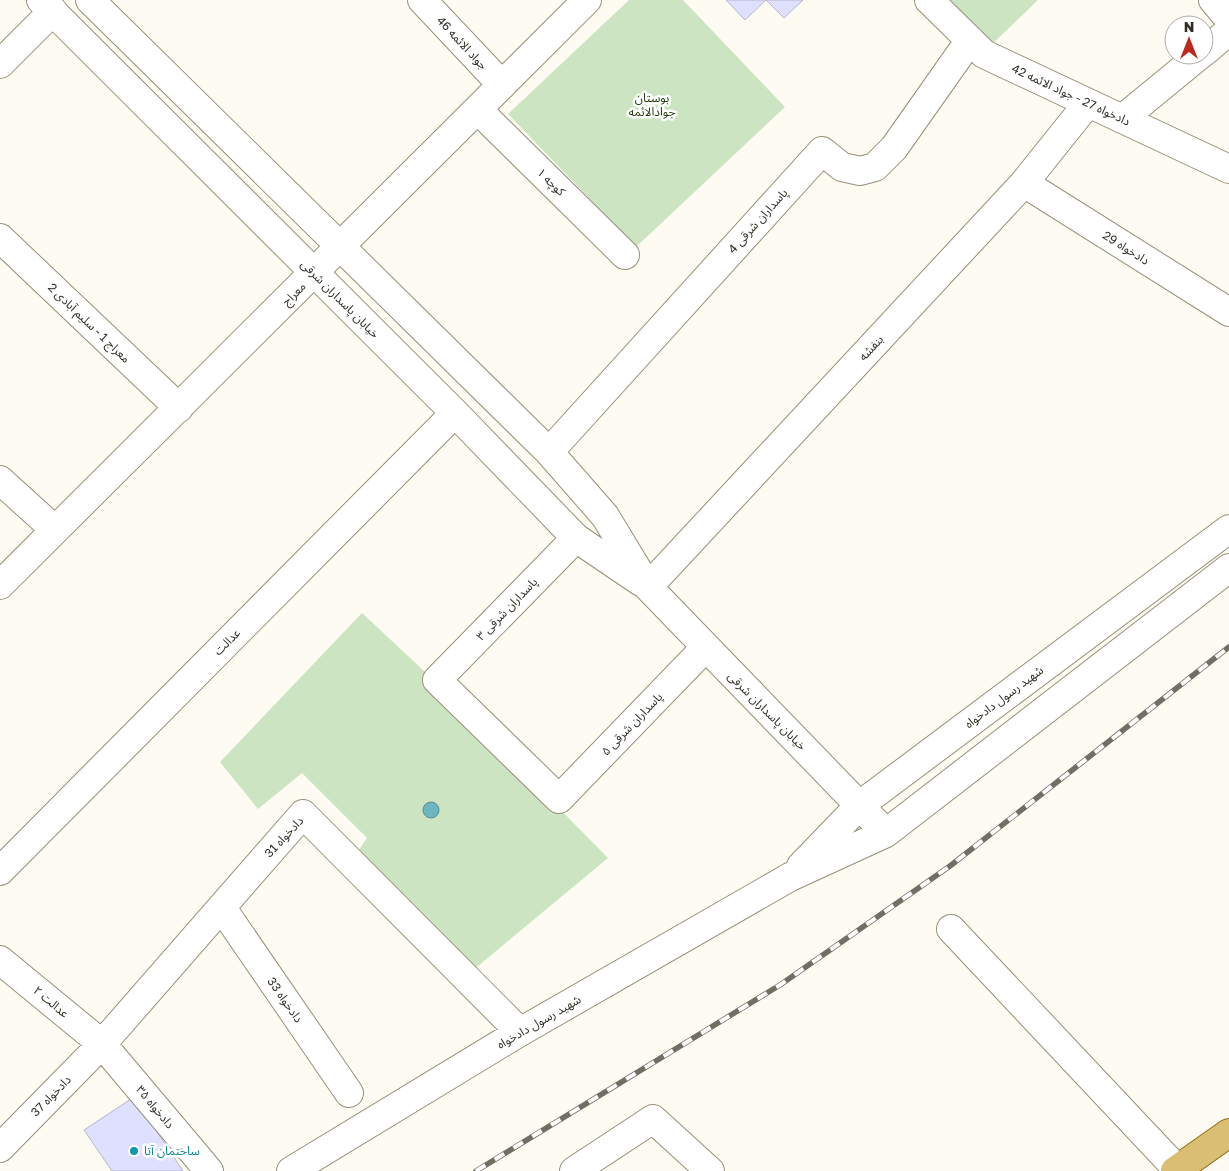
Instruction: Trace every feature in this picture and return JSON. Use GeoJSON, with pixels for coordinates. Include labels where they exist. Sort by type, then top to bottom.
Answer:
{"type":"FeatureCollection","features":[{"type":"Feature","properties":{"kind":"main road"},"geometry":{"type":"LineString","coordinates":[[1176,1170],[1229,1133]]}},
{"type":"Feature","properties":{"kind":"street","name":"خیابان پاسداران شرقی"},"geometry":{"type":"LineString","coordinates":[[90,0],[549,452],[605,516],[648,587],[886,834]]}},
{"type":"Feature","properties":{"kind":"street","name":"جواد الائمه 46"},"geometry":{"type":"LineString","coordinates":[[422,0],[502,86]]}},
{"type":"Feature","properties":{"kind":"street","name":"معراج"},"geometry":{"type":"LineString","coordinates":[[0,585],[587,0]]}},
{"type":"Feature","properties":{"kind":"street","name":"دادخواه 27 - جواد الائمه 42"},"geometry":{"type":"LineString","coordinates":[[929,0],[984,54],[1229,170]]}},
{"type":"Feature","properties":{"kind":"street"},"geometry":{"type":"LineString","coordinates":[[1213,0],[1229,19]]}},
{"type":"Feature","properties":{"kind":"street","name":"خیابان پاسداران شرقی"},"geometry":{"type":"LineString","coordinates":[[47,6],[455,413],[576,538],[648,587]]}},
{"type":"Feature","properties":{"kind":"street"},"geometry":{"type":"LineString","coordinates":[[0,64],[47,6]]}},
{"type":"Feature","properties":{"kind":"street"},"geometry":{"type":"LineString","coordinates":[[1214,44],[1229,31]]}},
{"type":"Feature","properties":{"kind":"street","name":"پاسداران شرقی 4"},"geometry":{"type":"LineString","coordinates":[[549,452],[822,151],[842,167],[860,171],[875,167],[894,148],[970,40]]}},
{"type":"Feature","properties":{"kind":"street"},"geometry":{"type":"LineString","coordinates":[[1122,119],[1188,65]]}},
{"type":"Feature","properties":{"kind":"street","name":"بنفشه"},"geometry":{"type":"LineString","coordinates":[[648,587],[1024,183],[1088,103]]}},
{"type":"Feature","properties":{"kind":"street","name":"کوچه ۱"},"geometry":{"type":"LineString","coordinates":[[478,110],[625,255]]}},
{"type":"Feature","properties":{"kind":"street","name":"دادخواه 29"},"geometry":{"type":"LineString","coordinates":[[1024,183],[1229,312]]}},
{"type":"Feature","properties":{"kind":"street","name":"معراج 1 - سلیم آبادی 2"},"geometry":{"type":"LineString","coordinates":[[0,238],[179,408]]}},
{"type":"Feature","properties":{"kind":"street","name":"عدالت"},"geometry":{"type":"LineString","coordinates":[[0,871],[455,413]]}},
{"type":"Feature","properties":{"kind":"street"},"geometry":{"type":"LineString","coordinates":[[0,480],[55,530]]}},
{"type":"Feature","properties":{"kind":"street","name":"شهید رسول دادخواه"},"geometry":{"type":"LineString","coordinates":[[790,878],[860,805],[1229,529]]}},
{"type":"Feature","properties":{"kind":"street","name":"پاسداران شرقی ۳"},"geometry":{"type":"LineString","coordinates":[[559,799],[437,680],[576,538]]}},
{"type":"Feature","properties":{"kind":"street","name":"شهید رسول دادخواه"},"geometry":{"type":"LineString","coordinates":[[291,1171],[520,1032],[790,878],[886,834],[1229,568]]}},
{"type":"Feature","properties":{"kind":"street","name":"پاسداران شرقی ۵"},"geometry":{"type":"LineString","coordinates":[[559,799],[705,648]]}},
{"type":"Feature","properties":{"kind":"street","name":"دادخواه 31"},"geometry":{"type":"LineString","coordinates":[[102,1044],[303,814],[520,1032]]}},
{"type":"Feature","properties":{"kind":"street","name":"دادخواه 33"},"geometry":{"type":"LineString","coordinates":[[222,908],[349,1093]]}},
{"type":"Feature","properties":{"kind":"street"},"geometry":{"type":"LineString","coordinates":[[951,930],[1176,1170]]}},
{"type":"Feature","properties":{"kind":"street","name":"عدالت ۲"},"geometry":{"type":"LineString","coordinates":[[0,960],[102,1044]]}},
{"type":"Feature","properties":{"kind":"street","name":"دادخواه 37"},"geometry":{"type":"LineString","coordinates":[[0,1148],[102,1044]]}},
{"type":"Feature","properties":{"kind":"street","name":"دادخواه ۳۵"},"geometry":{"type":"LineString","coordinates":[[102,1044],[209,1171]]}},
{"type":"Feature","properties":{"kind":"street"},"geometry":{"type":"LineString","coordinates":[[574,1171],[653,1119],[710,1171]]}},
{"type":"Feature","properties":{"kind":"green space","name":"بوستان جوادالائمه"},"geometry":{"type":"Polygon","coordinates":[[[629,0],[683,0],[785,107],[636,247],[508,114],[629,0]]]}},
{"type":"Feature","properties":{"kind":"green space"},"geometry":{"type":"Polygon","coordinates":[[[938,0],[1038,0],[987,49],[938,0]]]}},
{"type":"Feature","properties":{"kind":"green space"},"geometry":{"type":"Polygon","coordinates":[[[362,613],[422,669],[608,858],[466,976],[352,860],[367,838],[302,773],[258,809],[220,762],[362,613]]]}},
{"type":"Feature","properties":{"kind":"water"},"geometry":{"type":"Polygon","coordinates":[[[431,802],[439,810],[431,818],[423,810],[431,802]]]}},
{"type":"Feature","properties":{"kind":"building"},"geometry":{"type":"Polygon","coordinates":[[[726,0],[766,0],[745,20],[726,0]]]}},
{"type":"Feature","properties":{"kind":"building"},"geometry":{"type":"Polygon","coordinates":[[[766,0],[803,0],[784,18],[766,0]]]}},
{"type":"Feature","properties":{"kind":"building","name":"ساختمان آتا"},"geometry":{"type":"Polygon","coordinates":[[[134,1097],[183,1171],[112,1171],[84,1130],[134,1097]]]}},
{"type":"Feature","properties":{"kind":"railway"},"geometry":{"type":"LineString","coordinates":[[476,1171],[780,985],[950,866],[1229,647]]}},
{"type":"Feature","properties":{"kind":"place","name":"ساختمان آتا"},"geometry":{"type":"Point","coordinates":[134,1151]}}]}
